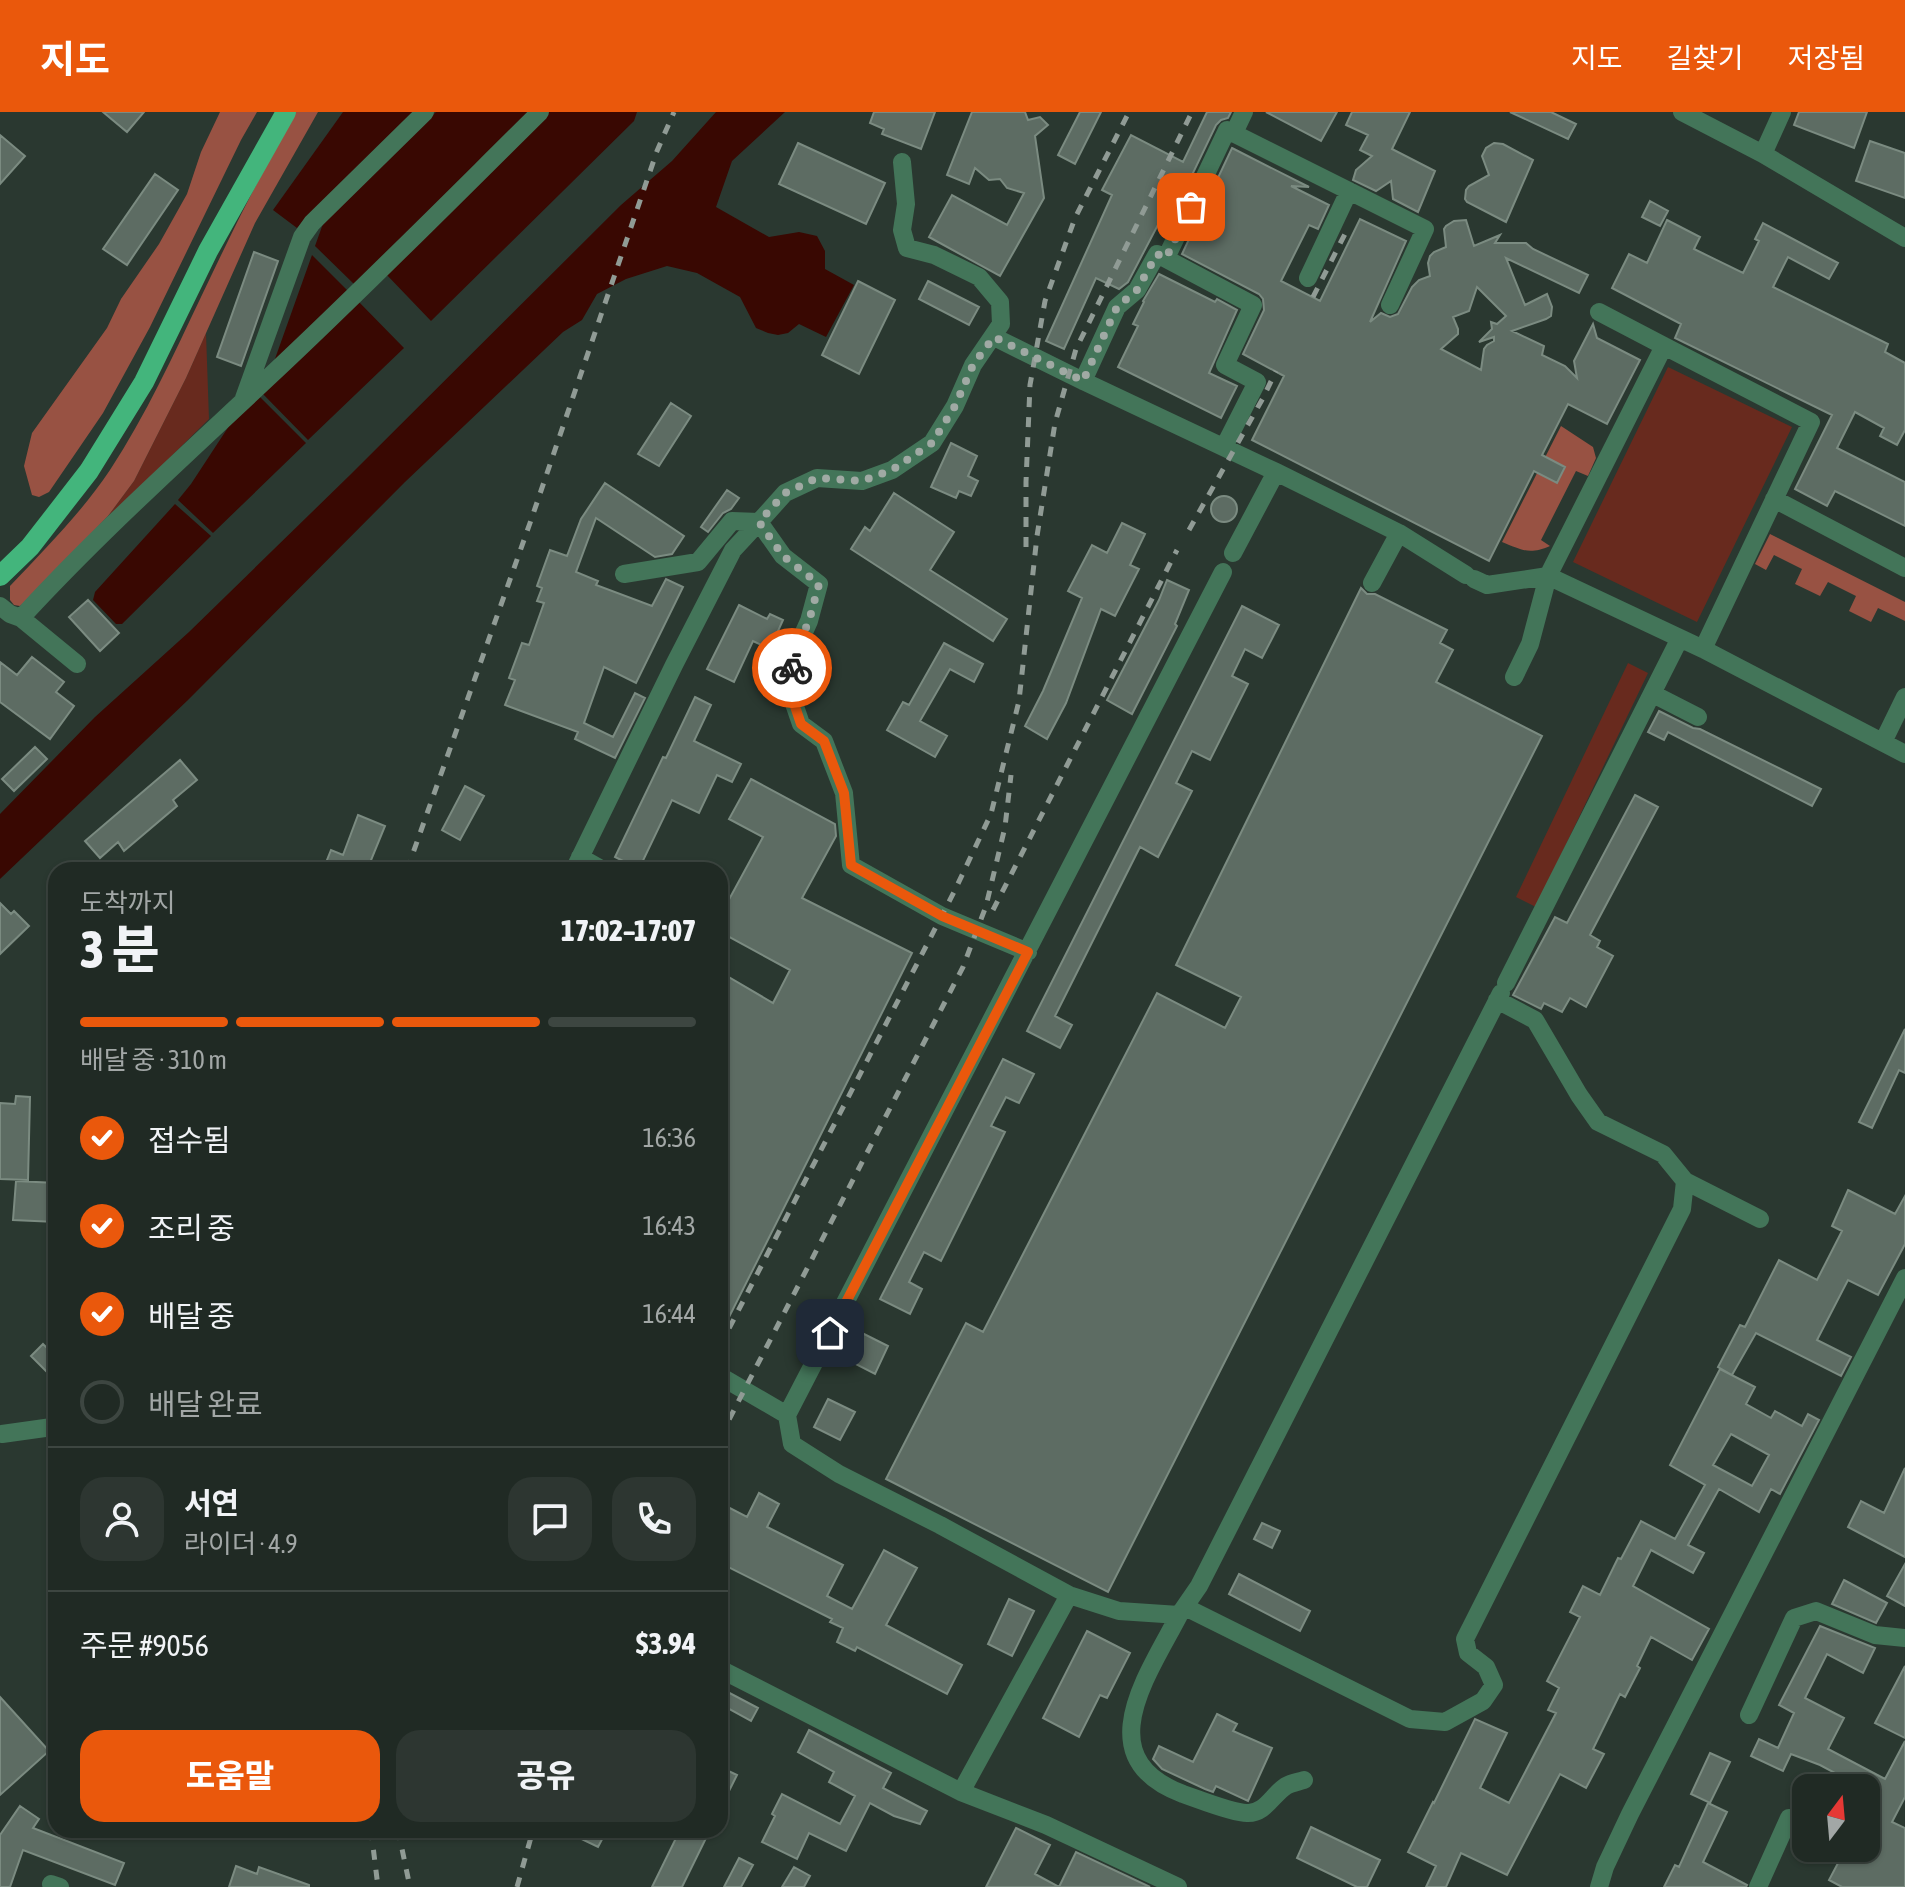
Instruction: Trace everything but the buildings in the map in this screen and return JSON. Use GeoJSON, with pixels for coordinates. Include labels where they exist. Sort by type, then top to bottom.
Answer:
{"type":"FeatureCollection","features":[{"type":"Feature","properties":{"kind":"main road"},"geometry":{"type":"LineString","coordinates":[[0,576],[30,547],[89,471],[137,395],[208,251],[286,112]]}},
{"type":"Feature","properties":{"kind":"street"},"geometry":{"type":"LineString","coordinates":[[243,401],[302,237],[312,223],[425,112]]}},
{"type":"Feature","properties":{"kind":"street"},"geometry":{"type":"LineString","coordinates":[[21,618],[540,112]]}},
{"type":"Feature","properties":{"kind":"street"},"geometry":{"type":"LineString","coordinates":[[1234,133],[1244,112]]}},
{"type":"Feature","properties":{"kind":"street"},"geometry":{"type":"LineString","coordinates":[[1682,112],[1763,154],[1905,238]]}},
{"type":"Feature","properties":{"kind":"street"},"geometry":{"type":"LineString","coordinates":[[1763,154],[1782,112]]}},
{"type":"Feature","properties":{"kind":"street"},"geometry":{"type":"LineString","coordinates":[[1166,258],[1227,130],[1425,229],[1390,305]]}},
{"type":"Feature","properties":{"kind":"street"},"geometry":{"type":"LineString","coordinates":[[578,862],[733,550],[785,493],[817,478],[862,481],[892,470],[932,443],[955,406],[973,365],[1001,324],[1000,302],[979,277],[934,255],[907,248],[902,230],[906,204],[902,162]]}},
{"type":"Feature","properties":{"kind":"street"},"geometry":{"type":"LineString","coordinates":[[1308,278],[1349,191]]}},
{"type":"Feature","properties":{"kind":"street"},"geometry":{"type":"LineString","coordinates":[[1083,381],[1117,307],[1137,290],[1157,254],[1166,258],[1253,305],[1225,365],[1257,382],[1224,447]]}},
{"type":"Feature","properties":{"kind":"street"},"geometry":{"type":"LineString","coordinates":[[1599,312],[1811,422],[1703,649]]}},
{"type":"Feature","properties":{"kind":"street"},"geometry":{"type":"LineString","coordinates":[[994,337],[1399,533],[1487,585],[1548,576],[1703,649],[1905,754]]}},
{"type":"Feature","properties":{"kind":"street"},"geometry":{"type":"LineString","coordinates":[[1514,677],[1530,644],[1548,576],[1664,346]]}},
{"type":"Feature","properties":{"kind":"street"},"geometry":{"type":"LineString","coordinates":[[1233,553],[1276,472]]}},
{"type":"Feature","properties":{"kind":"street"},"geometry":{"type":"LineString","coordinates":[[1774,499],[1905,568]]}},
{"type":"Feature","properties":{"kind":"street"},"geometry":{"type":"LineString","coordinates":[[624,574],[698,562],[732,521],[759,522]]}},
{"type":"Feature","properties":{"kind":"street"},"geometry":{"type":"LineString","coordinates":[[759,522],[783,556],[819,584],[809,621],[795,652],[788,686],[801,724],[824,741],[844,793],[851,865],[942,916],[1028,952]]}},
{"type":"Feature","properties":{"kind":"street"},"geometry":{"type":"LineString","coordinates":[[1372,583],[1399,533]]}},
{"type":"Feature","properties":{"kind":"street"},"geometry":{"type":"LineString","coordinates":[[1223,572],[787,1415],[792,1444],[827,1467],[1069,1595],[1119,1611],[1182,1611],[1410,1719],[1445,1722],[1483,1701],[1494,1685],[1486,1667],[1468,1653],[1465,1639],[1682,1209],[1685,1181]]}},
{"type":"Feature","properties":{"kind":"street"},"geometry":{"type":"LineString","coordinates":[[0,606],[21,618],[77,664]]}},
{"type":"Feature","properties":{"kind":"street"},"geometry":{"type":"LineString","coordinates":[[1304,1780],[1287,1785],[1260,1810],[1247,1813],[1173,1790],[1135,1760],[1130,1730],[1138,1693],[1207,1571],[1680,638]]}},
{"type":"Feature","properties":{"kind":"street"},"geometry":{"type":"LineString","coordinates":[[1653,694],[1698,717]]}},
{"type":"Feature","properties":{"kind":"street"},"geometry":{"type":"LineString","coordinates":[[1883,742],[1905,697]]}},
{"type":"Feature","properties":{"kind":"street"},"geometry":{"type":"LineString","coordinates":[[1501,992],[1535,1020],[1598,1122],[1663,1154],[1685,1181],[1760,1219]]}},
{"type":"Feature","properties":{"kind":"street"},"geometry":{"type":"LineString","coordinates":[[1599,1887],[1630,1814],[1905,1278]]}},
{"type":"Feature","properties":{"kind":"street"},"geometry":{"type":"LineString","coordinates":[[728,1381],[787,1415]]}},
{"type":"Feature","properties":{"kind":"street"},"geometry":{"type":"LineString","coordinates":[[2,1434],[48,1428]]}},
{"type":"Feature","properties":{"kind":"street"},"geometry":{"type":"LineString","coordinates":[[961,1792],[1069,1595]]}},
{"type":"Feature","properties":{"kind":"street"},"geometry":{"type":"LineString","coordinates":[[1749,1715],[1794,1618],[1816,1611],[1875,1635],[1905,1638]]}},
{"type":"Feature","properties":{"kind":"street"},"geometry":{"type":"LineString","coordinates":[[728,1673],[961,1792],[1046,1825],[1178,1887]]}},
{"type":"Feature","properties":{"kind":"street"},"geometry":{"type":"LineString","coordinates":[[1758,1887],[1789,1818]]}},
{"type":"Feature","properties":{"kind":"shaded area"},"geometry":{"type":"Polygon","coordinates":[[[220,112],[257,112],[150,327],[103,413],[49,492],[39,497],[32,495],[24,466],[32,433],[107,328],[121,299],[159,244],[187,194],[201,152],[220,112]]]}},
{"type":"Feature","properties":{"kind":"shaded area"},"geometry":{"type":"Polygon","coordinates":[[[296,112],[318,112],[255,223],[186,378],[134,481],[108,516],[29,599],[20,606],[14,605],[10,600],[10,586],[87,501],[135,428],[296,112]]]}},
{"type":"Feature","properties":{"kind":"shaded area"},"geometry":{"type":"Polygon","coordinates":[[[343,112],[413,112],[297,228],[273,210],[343,112]]]}},
{"type":"Feature","properties":{"kind":"shaded area"},"geometry":{"type":"Polygon","coordinates":[[[436,112],[533,112],[356,286],[315,246],[324,221],[436,112]]]}},
{"type":"Feature","properties":{"kind":"shaded area"},"geometry":{"type":"Polygon","coordinates":[[[549,112],[637,112],[634,121],[431,321],[385,273],[549,112]]]}},
{"type":"Feature","properties":{"kind":"shaded area"},"geometry":{"type":"Polygon","coordinates":[[[716,112],[785,112],[732,161],[716,207],[769,237],[799,232],[817,236],[825,251],[825,269],[854,285],[826,337],[799,324],[788,333],[778,335],[756,328],[740,297],[697,273],[667,266],[626,279],[597,294],[582,320],[563,332],[405,482],[188,700],[0,879],[0,814],[95,717],[189,632],[350,475],[621,205],[672,161],[716,112]]]}},
{"type":"Feature","properties":{"kind":"shaded area"},"geometry":{"type":"Polygon","coordinates":[[[312,255],[349,292],[271,370],[312,255]]]}},
{"type":"Feature","properties":{"kind":"shaded area"},"geometry":{"type":"Polygon","coordinates":[[[357,300],[404,348],[308,440],[262,393],[357,300]]]}},
{"type":"Feature","properties":{"kind":"shaded area"},"geometry":{"type":"Polygon","coordinates":[[[206,333],[209,419],[108,516],[134,481],[206,333]]]}},
{"type":"Feature","properties":{"kind":"shaded area"},"geometry":{"type":"Polygon","coordinates":[[[1668,367],[1792,427],[1697,622],[1573,562],[1668,367]]]}},
{"type":"Feature","properties":{"kind":"shaded area"},"geometry":{"type":"Polygon","coordinates":[[[259,396],[306,443],[213,533],[178,500],[229,426],[259,396]]]}},
{"type":"Feature","properties":{"kind":"shaded area"},"geometry":{"type":"Polygon","coordinates":[[[1561,426],[1593,447],[1596,458],[1588,476],[1576,471],[1541,540],[1550,546],[1526,550],[1502,542],[1561,426]]]}},
{"type":"Feature","properties":{"kind":"shaded area"},"geometry":{"type":"Polygon","coordinates":[[[175,504],[211,536],[122,624],[116,624],[93,600],[95,592],[175,504]]]}},
{"type":"Feature","properties":{"kind":"shaded area"},"geometry":{"type":"Polygon","coordinates":[[[1770,534],[1905,602],[1905,621],[1878,608],[1871,622],[1849,611],[1856,596],[1828,582],[1820,596],[1795,584],[1802,569],[1774,555],[1766,570],[1755,564],[1770,534]]]}},
{"type":"Feature","properties":{"kind":"shaded area"},"geometry":{"type":"Polygon","coordinates":[[[1628,663],[1648,673],[1536,907],[1516,897],[1628,663]]]}},
{"type":"Feature","properties":{"kind":"railway"},"geometry":{"type":"LineString","coordinates":[[410,862],[657,151],[674,112]]}},
{"type":"Feature","properties":{"kind":"railway"},"geometry":{"type":"LineString","coordinates":[[1026,547],[1030,385],[1045,301],[1075,218],[1129,112]]}},
{"type":"Feature","properties":{"kind":"railway"},"geometry":{"type":"LineString","coordinates":[[728,1330],[955,890],[991,814],[1019,701],[1037,536],[1055,423],[1076,349],[1192,112]]}},
{"type":"Feature","properties":{"kind":"railway"},"geometry":{"type":"LineString","coordinates":[[1313,297],[1348,228]]}},
{"type":"Feature","properties":{"kind":"railway"},"geometry":{"type":"LineString","coordinates":[[1189,530],[1276,371]]}},
{"type":"Feature","properties":{"kind":"railway"},"geometry":{"type":"LineString","coordinates":[[993,910],[1177,550]]}},
{"type":"Feature","properties":{"kind":"railway"},"geometry":{"type":"LineString","coordinates":[[728,1422],[963,967],[986,906],[1005,827],[1011,775]]}},
{"type":"Feature","properties":{"kind":"railway"},"geometry":{"type":"LineString","coordinates":[[372,1838],[378,1887]]}},
{"type":"Feature","properties":{"kind":"railway"},"geometry":{"type":"LineString","coordinates":[[400,1838],[410,1887]]}},
{"type":"Feature","properties":{"kind":"railway"},"geometry":{"type":"LineString","coordinates":[[517,1887],[531,1838]]}},
{"type":"Feature","properties":{"kind":"way so far"},"geometry":{"type":"LineString","coordinates":[[792,668],[819,584],[783,556],[759,522],[785,493],[817,478],[862,481],[892,470],[932,443],[955,406],[973,365],[994,337],[1083,381],[1117,307],[1137,290],[1157,254],[1166,258],[1191,207]]}},
{"type":"Feature","properties":{"kind":"route"},"geometry":{"type":"LineString","coordinates":[[792,668],[788,686],[801,724],[824,741],[844,793],[851,865],[942,916],[1028,952],[830,1333]]}}]}
